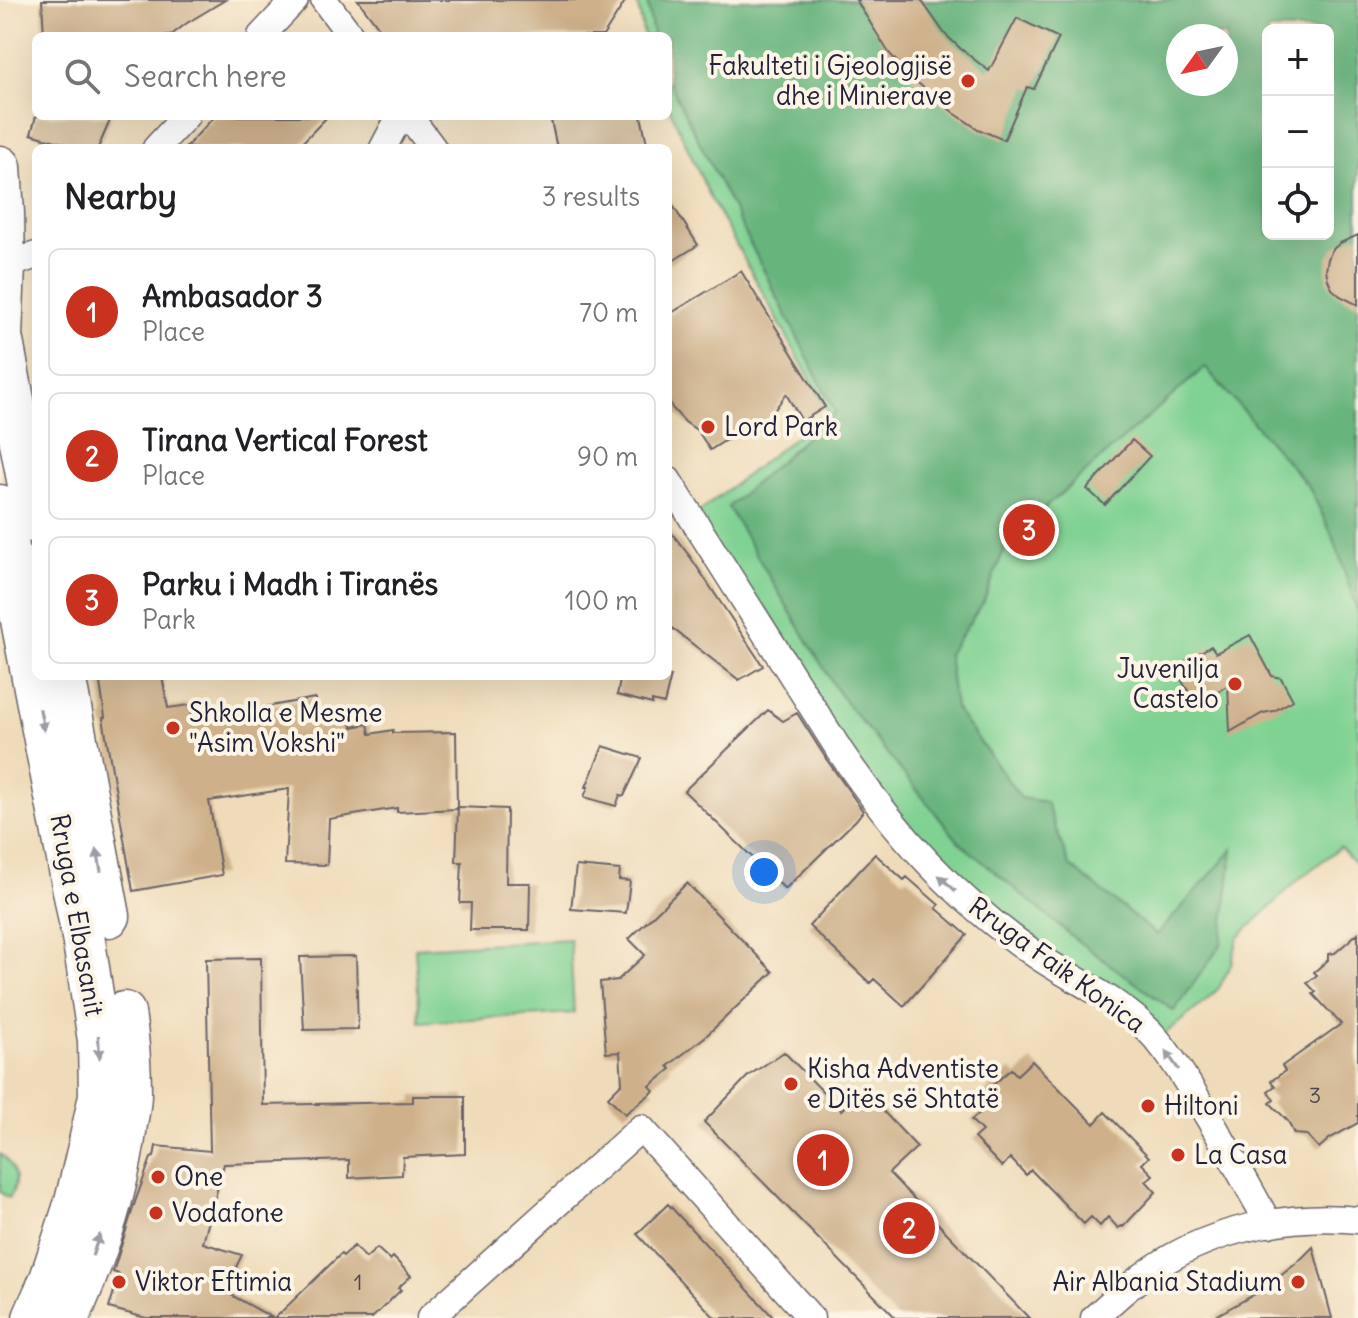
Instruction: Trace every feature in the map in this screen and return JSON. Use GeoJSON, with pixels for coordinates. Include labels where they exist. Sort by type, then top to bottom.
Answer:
{"type":"FeatureCollection","features":[{"type":"Feature","properties":{"kind":"main road"},"geometry":{"type":"LineString","coordinates":[[0,167],[3,213],[20,261],[1,336],[32,501]]}},
{"type":"Feature","properties":{"kind":"main road","name":"Rruga e Elbasanit"},"geometry":{"type":"LineString","coordinates":[[0,506],[32,672]]}},
{"type":"Feature","properties":{"kind":"main road","name":"Rruga e Elbasanit"},"geometry":{"type":"LineString","coordinates":[[34,680],[84,942],[99,1040],[100,1096],[76,1202],[51,1279],[51,1316]]}},
{"type":"Feature","properties":{"kind":"main road","name":"Rruga e Elbasanit"},"geometry":{"type":"LineString","coordinates":[[51,1316],[79,1293],[109,1207],[123,1152],[130,1095],[127,1036],[113,937],[65,680]]}},
{"type":"Feature","properties":{"kind":"street"},"geometry":{"type":"LineString","coordinates":[[265,32],[295,0]]}},
{"type":"Feature","properties":{"kind":"street"},"geometry":{"type":"LineString","coordinates":[[324,0],[348,32]]}},
{"type":"Feature","properties":{"kind":"street"},"geometry":{"type":"LineString","coordinates":[[160,144],[182,120]]}},
{"type":"Feature","properties":{"kind":"street"},"geometry":{"type":"LineString","coordinates":[[385,144],[393,129],[403,120]]}},
{"type":"Feature","properties":{"kind":"street"},"geometry":{"type":"LineString","coordinates":[[411,120],[430,144]]}},
{"type":"Feature","properties":{"kind":"street","name":"Rruga Faik Konica"},"geometry":{"type":"LineString","coordinates":[[672,486],[840,751],[904,838],[951,887],[1010,935],[1066,975],[1128,1012],[1157,1040],[1202,1105],[1269,1224]]}},
{"type":"Feature","properties":{"kind":"street"},"geometry":{"type":"LineString","coordinates":[[430,1318],[641,1128],[811,1318]]}},
{"type":"Feature","properties":{"kind":"street"},"geometry":{"type":"LineString","coordinates":[[1094,1318],[1141,1277],[1170,1258],[1211,1238],[1269,1224],[1309,1219],[1358,1220]]}},
{"type":"Feature","properties":{"kind":"green space"},"geometry":{"type":"Polygon","coordinates":[[[637,0],[1358,0],[1358,867],[1340,847],[1298,880],[1238,938],[1231,965],[1219,988],[1157,1040],[925,862],[693,517],[828,411],[711,199],[672,114],[672,32],[643,32],[637,0]]]}},
{"type":"Feature","properties":{"kind":"green space"},"geometry":{"type":"Polygon","coordinates":[[[647,0],[1358,0],[1358,614],[1334,539],[1309,487],[1205,367],[1008,540],[983,603],[948,654],[955,708],[1021,798],[1046,802],[1069,865],[1157,935],[1233,849],[1221,945],[1174,1011],[1075,939],[959,842],[839,694],[728,507],[835,412],[672,88],[672,32],[652,32],[647,0]]]}},
{"type":"Feature","properties":{"kind":"green space"},"geometry":{"type":"Polygon","coordinates":[[[570,939],[574,1013],[420,1022],[415,948],[570,939]]]}},
{"type":"Feature","properties":{"kind":"green space"},"geometry":{"type":"Polygon","coordinates":[[[0,1154],[14,1174],[14,1187],[9,1198],[0,1192],[0,1154]]]}},
{"type":"Feature","properties":{"kind":"building"},"geometry":{"type":"Polygon","coordinates":[[[42,0],[225,0],[175,32],[44,32],[42,0]]]}},
{"type":"Feature","properties":{"kind":"building"},"geometry":{"type":"Polygon","coordinates":[[[358,0],[626,0],[606,32],[382,32],[358,0]]]}},
{"type":"Feature","properties":{"kind":"building"},"geometry":{"type":"Polygon","coordinates":[[[856,0],[921,0],[945,34],[989,71],[1017,18],[1059,38],[1034,89],[1027,87],[1004,140],[978,129],[954,113],[913,79],[889,53],[856,0]]]}},
{"type":"Feature","properties":{"kind":"building"},"geometry":{"type":"Polygon","coordinates":[[[35,120],[110,120],[100,144],[66,144],[31,134],[35,120]]]}},
{"type":"Feature","properties":{"kind":"building"},"geometry":{"type":"Polygon","coordinates":[[[211,120],[324,120],[301,144],[189,144],[211,120]]]}},
{"type":"Feature","properties":{"kind":"building"},"geometry":{"type":"Polygon","coordinates":[[[551,120],[642,120],[647,144],[556,144],[551,120]]]}},
{"type":"Feature","properties":{"kind":"building"},"geometry":{"type":"Polygon","coordinates":[[[672,204],[698,245],[672,261],[672,204]]]}},
{"type":"Feature","properties":{"kind":"building"},"geometry":{"type":"Polygon","coordinates":[[[1358,235],[1358,305],[1332,289],[1326,270],[1332,250],[1358,235]]]}},
{"type":"Feature","properties":{"kind":"building"},"geometry":{"type":"Polygon","coordinates":[[[741,271],[825,407],[802,421],[786,394],[763,426],[748,435],[726,440],[710,450],[698,431],[672,408],[672,313],[741,271]]]}},
{"type":"Feature","properties":{"kind":"building"},"geometry":{"type":"Polygon","coordinates":[[[1132,440],[1150,456],[1105,505],[1087,489],[1132,440]]]}},
{"type":"Feature","properties":{"kind":"building"},"geometry":{"type":"Polygon","coordinates":[[[672,533],[763,666],[739,680],[672,628],[672,533]]]}},
{"type":"Feature","properties":{"kind":"building","name":"Juvenilja Castelo"},"geometry":{"type":"Polygon","coordinates":[[[1250,635],[1272,676],[1281,678],[1293,700],[1230,732],[1228,685],[1195,702],[1174,668],[1211,646],[1216,653],[1250,635]]]}},
{"type":"Feature","properties":{"kind":"building"},"geometry":{"type":"Polygon","coordinates":[[[100,680],[163,680],[168,708],[190,705],[193,720],[315,698],[317,714],[332,712],[334,721],[350,718],[352,727],[368,724],[370,734],[393,730],[393,733],[456,732],[457,809],[397,812],[397,808],[329,819],[327,865],[285,864],[289,789],[209,801],[222,875],[133,891],[100,680]]]}},
{"type":"Feature","properties":{"kind":"building"},"geometry":{"type":"Polygon","coordinates":[[[620,680],[670,680],[664,704],[617,695],[620,680]]]}},
{"type":"Feature","properties":{"kind":"building"},"geometry":{"type":"Polygon","coordinates":[[[768,710],[783,721],[797,713],[863,811],[785,889],[684,791],[768,710]]]}},
{"type":"Feature","properties":{"kind":"building"},"geometry":{"type":"Polygon","coordinates":[[[603,746],[642,758],[616,806],[584,797],[603,746]]]}},
{"type":"Feature","properties":{"kind":"building"},"geometry":{"type":"Polygon","coordinates":[[[458,807],[507,809],[506,883],[530,883],[529,930],[470,930],[471,903],[460,903],[462,862],[456,862],[458,807]]]}},
{"type":"Feature","properties":{"kind":"building"},"geometry":{"type":"Polygon","coordinates":[[[875,854],[939,905],[936,908],[967,935],[904,1006],[874,979],[870,983],[809,926],[875,854]]]}},
{"type":"Feature","properties":{"kind":"building"},"geometry":{"type":"Polygon","coordinates":[[[576,866],[620,870],[619,880],[630,881],[626,913],[571,909],[576,866]]]}},
{"type":"Feature","properties":{"kind":"building"},"geometry":{"type":"Polygon","coordinates":[[[687,883],[773,972],[706,1036],[668,1066],[671,1069],[650,1086],[654,1091],[625,1114],[608,1097],[622,1083],[620,1052],[606,1053],[600,982],[618,980],[645,955],[629,939],[687,883]]]}},
{"type":"Feature","properties":{"kind":"building"},"geometry":{"type":"Polygon","coordinates":[[[1358,933],[1358,1123],[1319,1148],[1307,1135],[1294,1134],[1288,1121],[1270,1103],[1274,1100],[1268,1091],[1275,1086],[1271,1081],[1285,1071],[1282,1066],[1341,1024],[1313,994],[1316,992],[1307,983],[1328,960],[1328,954],[1335,953],[1358,933]]]}},
{"type":"Feature","properties":{"kind":"building"},"geometry":{"type":"Polygon","coordinates":[[[356,956],[358,1029],[304,1030],[300,957],[356,956]]]}},
{"type":"Feature","properties":{"kind":"building"},"geometry":{"type":"Polygon","coordinates":[[[261,958],[263,1105],[413,1102],[413,1096],[465,1096],[465,1154],[403,1157],[402,1175],[349,1178],[349,1160],[224,1164],[203,1243],[242,1255],[224,1291],[273,1318],[146,1318],[109,1308],[119,1274],[113,1272],[156,1146],[210,1151],[206,959],[261,958]]]}},
{"type":"Feature","properties":{"kind":"building"},"geometry":{"type":"Polygon","coordinates":[[[784,1052],[841,1110],[863,1090],[917,1147],[889,1173],[1029,1318],[896,1318],[704,1122],[748,1076],[784,1052]]]}},
{"type":"Feature","properties":{"kind":"building"},"geometry":{"type":"Polygon","coordinates":[[[1032,1061],[1094,1124],[1105,1112],[1149,1157],[1142,1164],[1153,1175],[1146,1181],[1156,1192],[1123,1227],[1118,1228],[1108,1217],[1100,1226],[1091,1217],[1084,1224],[1031,1170],[1026,1175],[1010,1158],[1002,1167],[974,1138],[982,1131],[971,1120],[981,1112],[973,1103],[1011,1069],[1017,1075],[1032,1061]]]}},
{"type":"Feature","properties":{"kind":"building"},"geometry":{"type":"Polygon","coordinates":[[[668,1204],[774,1318],[715,1318],[637,1234],[668,1204]]]}},
{"type":"Feature","properties":{"kind":"building"},"geometry":{"type":"Polygon","coordinates":[[[354,1246],[366,1258],[377,1248],[390,1260],[393,1257],[411,1276],[372,1318],[275,1318],[341,1254],[343,1256],[354,1246]]]}},
{"type":"Feature","properties":{"kind":"building","name":"Air Albania Stadium"},"geometry":{"type":"Polygon","coordinates":[[[1313,1247],[1332,1318],[1212,1318],[1264,1289],[1313,1247]]]}},
{"type":"Feature","properties":{"kind":"place","name":"Fakulteti i Gjeologjisë dhe i Minierave"},"geometry":{"type":"Point","coordinates":[968,81]}},
{"type":"Feature","properties":{"kind":"place","name":"Lord Park"},"geometry":{"type":"Point","coordinates":[708,427]}},
{"type":"Feature","properties":{"kind":"place","name":"Parku i Madh i Tiranës"},"geometry":{"type":"Point","coordinates":[1029,530]}},
{"type":"Feature","properties":{"kind":"place","name":"Juvenilja Castelo"},"geometry":{"type":"Point","coordinates":[1235,684]}},
{"type":"Feature","properties":{"kind":"place","name":"Shkolla e Mesme \"Asim Vokshi\""},"geometry":{"type":"Point","coordinates":[173,728]}},
{"type":"Feature","properties":{"kind":"place","name":"Kisha Adventiste e Ditës së Shtatë"},"geometry":{"type":"Point","coordinates":[791,1084]}},
{"type":"Feature","properties":{"kind":"place","name":"Hiltoni"},"geometry":{"type":"Point","coordinates":[1148,1106]}},
{"type":"Feature","properties":{"kind":"place","name":"La Casa"},"geometry":{"type":"Point","coordinates":[1178,1155]}},
{"type":"Feature","properties":{"kind":"place","name":"Ambasador 3"},"geometry":{"type":"Point","coordinates":[823,1160]}},
{"type":"Feature","properties":{"kind":"place","name":"One"},"geometry":{"type":"Point","coordinates":[158,1177]}},
{"type":"Feature","properties":{"kind":"place","name":"Vodafone"},"geometry":{"type":"Point","coordinates":[156,1213]}},
{"type":"Feature","properties":{"kind":"place","name":"Tirana Vertical Forest"},"geometry":{"type":"Point","coordinates":[909,1228]}},
{"type":"Feature","properties":{"kind":"place","name":"Viktor Eftimia"},"geometry":{"type":"Point","coordinates":[119,1282]}},
{"type":"Feature","properties":{"kind":"place","name":"Air Albania Stadium"},"geometry":{"type":"Point","coordinates":[1298,1282]}}]}
